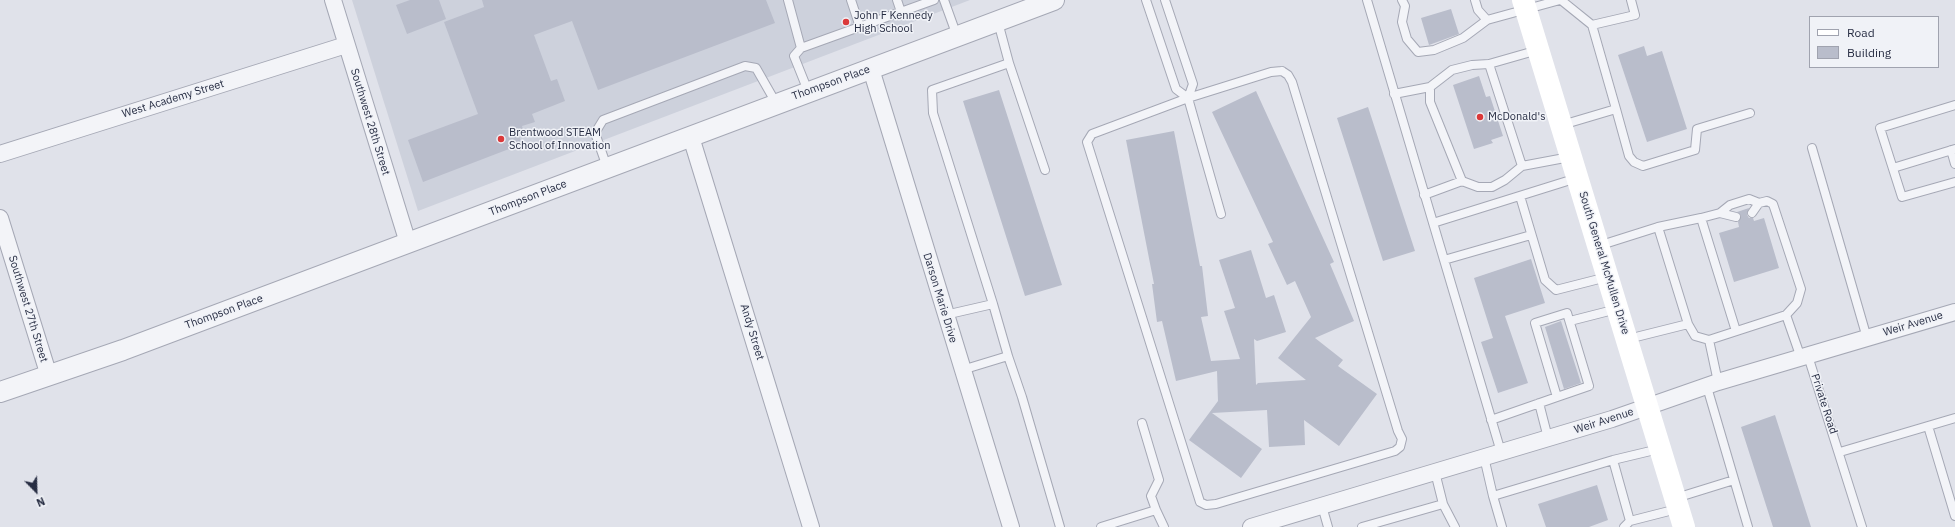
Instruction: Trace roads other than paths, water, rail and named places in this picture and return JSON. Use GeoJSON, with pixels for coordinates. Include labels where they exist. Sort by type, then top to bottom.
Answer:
{"type":"FeatureCollection","features":[{"type":"Feature","properties":{"kind":"main road","name":"South General McMullen Drive"},"geometry":{"type":"LineString","coordinates":[[1525,4],[1679,511]]}},
{"type":"Feature","properties":{"kind":"street","name":"Southwest 28th Street"},"geometry":{"type":"LineString","coordinates":[[333,0],[408,243]]}},
{"type":"Feature","properties":{"kind":"street","name":"Thompson Place"},"geometry":{"type":"LineString","coordinates":[[0,392],[49,376],[408,243],[607,167],[691,137],[808,91],[957,37],[1046,1]]}},
{"type":"Feature","properties":{"kind":"street","name":"West Academy Street"},"geometry":{"type":"LineString","coordinates":[[0,154],[346,45]]}},
{"type":"Feature","properties":{"kind":"street","name":"Darson Marie Drive"},"geometry":{"type":"LineString","coordinates":[[871,69],[1011,527]]}},
{"type":"Feature","properties":{"kind":"street","name":"Andy Street"},"geometry":{"type":"LineString","coordinates":[[691,137],[811,527]]}},
{"type":"Feature","properties":{"kind":"street","name":"Southwest 27th Street"},"geometry":{"type":"LineString","coordinates":[[0,218],[49,376]]}},
{"type":"Feature","properties":{"kind":"street","name":"Weir Avenue"},"geometry":{"type":"LineString","coordinates":[[1252,527],[1548,438],[1647,407],[1713,384],[1955,312]]}},
{"type":"Feature","properties":{"kind":"lane"},"geometry":{"type":"LineString","coordinates":[[788,0],[802,48]]}},
{"type":"Feature","properties":{"kind":"lane"},"geometry":{"type":"LineString","coordinates":[[851,0],[860,27]]}},
{"type":"Feature","properties":{"kind":"lane"},"geometry":{"type":"LineString","coordinates":[[897,0],[901,12]]}},
{"type":"Feature","properties":{"kind":"lane"},"geometry":{"type":"LineString","coordinates":[[808,91],[794,56],[802,48],[934,0]]}},
{"type":"Feature","properties":{"kind":"lane"},"geometry":{"type":"LineString","coordinates":[[944,0],[957,37]]}},
{"type":"Feature","properties":{"kind":"lane"},"geometry":{"type":"LineString","coordinates":[[1146,0],[1176,89],[1188,98]]}},
{"type":"Feature","properties":{"kind":"lane"},"geometry":{"type":"LineString","coordinates":[[1165,0],[1193,84],[1188,98],[1221,214]]}},
{"type":"Feature","properties":{"kind":"lane"},"geometry":{"type":"LineString","coordinates":[[1367,0],[1501,452]]}},
{"type":"Feature","properties":{"kind":"lane"},"geometry":{"type":"LineString","coordinates":[[1402,0],[1405,6],[1402,22],[1407,39],[1418,52],[1434,50],[1464,38],[1487,20],[1525,4],[1561,0],[1592,25],[1629,156],[1634,162],[1643,166],[1695,150],[1697,129],[1750,113]]}},
{"type":"Feature","properties":{"kind":"lane"},"geometry":{"type":"LineString","coordinates":[[1475,0],[1478,10],[1487,20]]}},
{"type":"Feature","properties":{"kind":"lane"},"geometry":{"type":"LineString","coordinates":[[1592,25],[1635,15],[1631,0]]}},
{"type":"Feature","properties":{"kind":"lane"},"geometry":{"type":"LineString","coordinates":[[998,21],[1009,64],[1046,170]]}},
{"type":"Feature","properties":{"kind":"lane"},"geometry":{"type":"LineString","coordinates":[[1394,94],[1430,87],[1452,70],[1472,65],[1489,64],[1539,50]]}},
{"type":"Feature","properties":{"kind":"lane"},"geometry":{"type":"LineString","coordinates":[[1009,64],[932,90],[933,113],[1022,397],[1060,527]]}},
{"type":"Feature","properties":{"kind":"lane"},"geometry":{"type":"LineString","coordinates":[[1489,64],[1522,166]]}},
{"type":"Feature","properties":{"kind":"lane"},"geometry":{"type":"LineString","coordinates":[[607,167],[595,133],[603,120],[745,66],[756,68],[776,104]]}},
{"type":"Feature","properties":{"kind":"lane"},"geometry":{"type":"LineString","coordinates":[[1282,70],[1288,75],[1292,82],[1402,439],[1400,447],[1395,450],[1216,504],[1206,504],[1200,502],[1087,142],[1092,134],[1188,98],[1271,72],[1282,70]]}},
{"type":"Feature","properties":{"kind":"lane"},"geometry":{"type":"LineString","coordinates":[[1430,87],[1430,102],[1462,181]]}},
{"type":"Feature","properties":{"kind":"lane"},"geometry":{"type":"LineString","coordinates":[[1955,105],[1880,128],[1902,197],[1955,182]]}},
{"type":"Feature","properties":{"kind":"lane"},"geometry":{"type":"LineString","coordinates":[[1562,125],[1616,108]]}},
{"type":"Feature","properties":{"kind":"lane"},"geometry":{"type":"LineString","coordinates":[[1812,148],[1867,338]]}},
{"type":"Feature","properties":{"kind":"lane"},"geometry":{"type":"LineString","coordinates":[[1893,168],[1953,150],[1955,164]]}},
{"type":"Feature","properties":{"kind":"lane"},"geometry":{"type":"LineString","coordinates":[[1424,195],[1462,181],[1478,187],[1492,187],[1505,180],[1522,166],[1571,156]]}},
{"type":"Feature","properties":{"kind":"lane"},"geometry":{"type":"LineString","coordinates":[[1433,223],[1578,177]]}},
{"type":"Feature","properties":{"kind":"lane"},"geometry":{"type":"LineString","coordinates":[[1520,196],[1545,280],[1556,290],[1608,276]]}},
{"type":"Feature","properties":{"kind":"lane"},"geometry":{"type":"LineString","coordinates":[[1598,246],[1658,227],[1720,213],[1730,205],[1749,199],[1759,203],[1767,201],[1773,204],[1776,210],[1801,289],[1797,303],[1786,315],[1709,340],[1695,336],[1688,324],[1658,227]]}},
{"type":"Feature","properties":{"kind":"lane"},"geometry":{"type":"LineString","coordinates":[[1752,212],[1759,203]]}},
{"type":"Feature","properties":{"kind":"lane"},"geometry":{"type":"LineString","coordinates":[[1720,213],[1736,217]]}},
{"type":"Feature","properties":{"kind":"lane"},"geometry":{"type":"LineString","coordinates":[[1701,218],[1736,331]]}},
{"type":"Feature","properties":{"kind":"lane"},"geometry":{"type":"LineString","coordinates":[[1444,260],[1532,235]]}},
{"type":"Feature","properties":{"kind":"lane"},"geometry":{"type":"LineString","coordinates":[[945,315],[993,304]]}},
{"type":"Feature","properties":{"kind":"lane"},"geometry":{"type":"LineString","coordinates":[[1570,321],[1618,308]]}},
{"type":"Feature","properties":{"kind":"lane"},"geometry":{"type":"LineString","coordinates":[[1491,420],[1589,386],[1580,368],[1570,336],[1570,321],[1567,313],[1535,323],[1546,343],[1546,361],[1557,397]]}},
{"type":"Feature","properties":{"kind":"lane","name":"Private Road"},"geometry":{"type":"LineString","coordinates":[[1786,315],[1805,357],[1840,452],[1862,527]]}},
{"type":"Feature","properties":{"kind":"lane"},"geometry":{"type":"LineString","coordinates":[[1627,339],[1688,324]]}},
{"type":"Feature","properties":{"kind":"lane"},"geometry":{"type":"LineString","coordinates":[[1709,340],[1713,384],[1734,480],[1748,527]]}},
{"type":"Feature","properties":{"kind":"lane"},"geometry":{"type":"LineString","coordinates":[[962,370],[1008,356]]}},
{"type":"Feature","properties":{"kind":"lane"},"geometry":{"type":"LineString","coordinates":[[1546,361],[1555,358]]}},
{"type":"Feature","properties":{"kind":"lane"},"geometry":{"type":"LineString","coordinates":[[1551,378],[1560,375]]}},
{"type":"Feature","properties":{"kind":"lane"},"geometry":{"type":"LineString","coordinates":[[1539,403],[1548,438]]}},
{"type":"Feature","properties":{"kind":"lane"},"geometry":{"type":"LineString","coordinates":[[1840,452],[1955,418]]}},
{"type":"Feature","properties":{"kind":"lane"},"geometry":{"type":"LineString","coordinates":[[1142,423],[1159,480],[1151,496],[1164,527]]}},
{"type":"Feature","properties":{"kind":"lane"},"geometry":{"type":"LineString","coordinates":[[1928,426],[1955,516]]}},
{"type":"Feature","properties":{"kind":"lane"},"geometry":{"type":"LineString","coordinates":[[1493,496],[1613,460],[1660,448]]}},
{"type":"Feature","properties":{"kind":"lane"},"geometry":{"type":"LineString","coordinates":[[1484,457],[1502,527]]}},
{"type":"Feature","properties":{"kind":"lane"},"geometry":{"type":"LineString","coordinates":[[1613,460],[1627,524],[1679,511],[1734,480]]}},
{"type":"Feature","properties":{"kind":"lane"},"geometry":{"type":"LineString","coordinates":[[1435,472],[1443,504],[1455,527]]}},
{"type":"Feature","properties":{"kind":"lane"},"geometry":{"type":"LineString","coordinates":[[1362,527],[1443,504]]}},
{"type":"Feature","properties":{"kind":"lane"},"geometry":{"type":"LineString","coordinates":[[1322,506],[1328,527]]}},
{"type":"Feature","properties":{"kind":"lane"},"geometry":{"type":"LineString","coordinates":[[1101,527],[1156,510]]}},
{"type":"Feature","properties":{"kind":"place","name":"John F Kennedy High School"},"geometry":{"type":"Point","coordinates":[846,22]}},
{"type":"Feature","properties":{"kind":"place","name":"McDonald's"},"geometry":{"type":"Point","coordinates":[1480,117]}},
{"type":"Feature","properties":{"kind":"place","name":"Brentwood STEAM School of Innovation"},"geometry":{"type":"Point","coordinates":[501,139]}}]}
